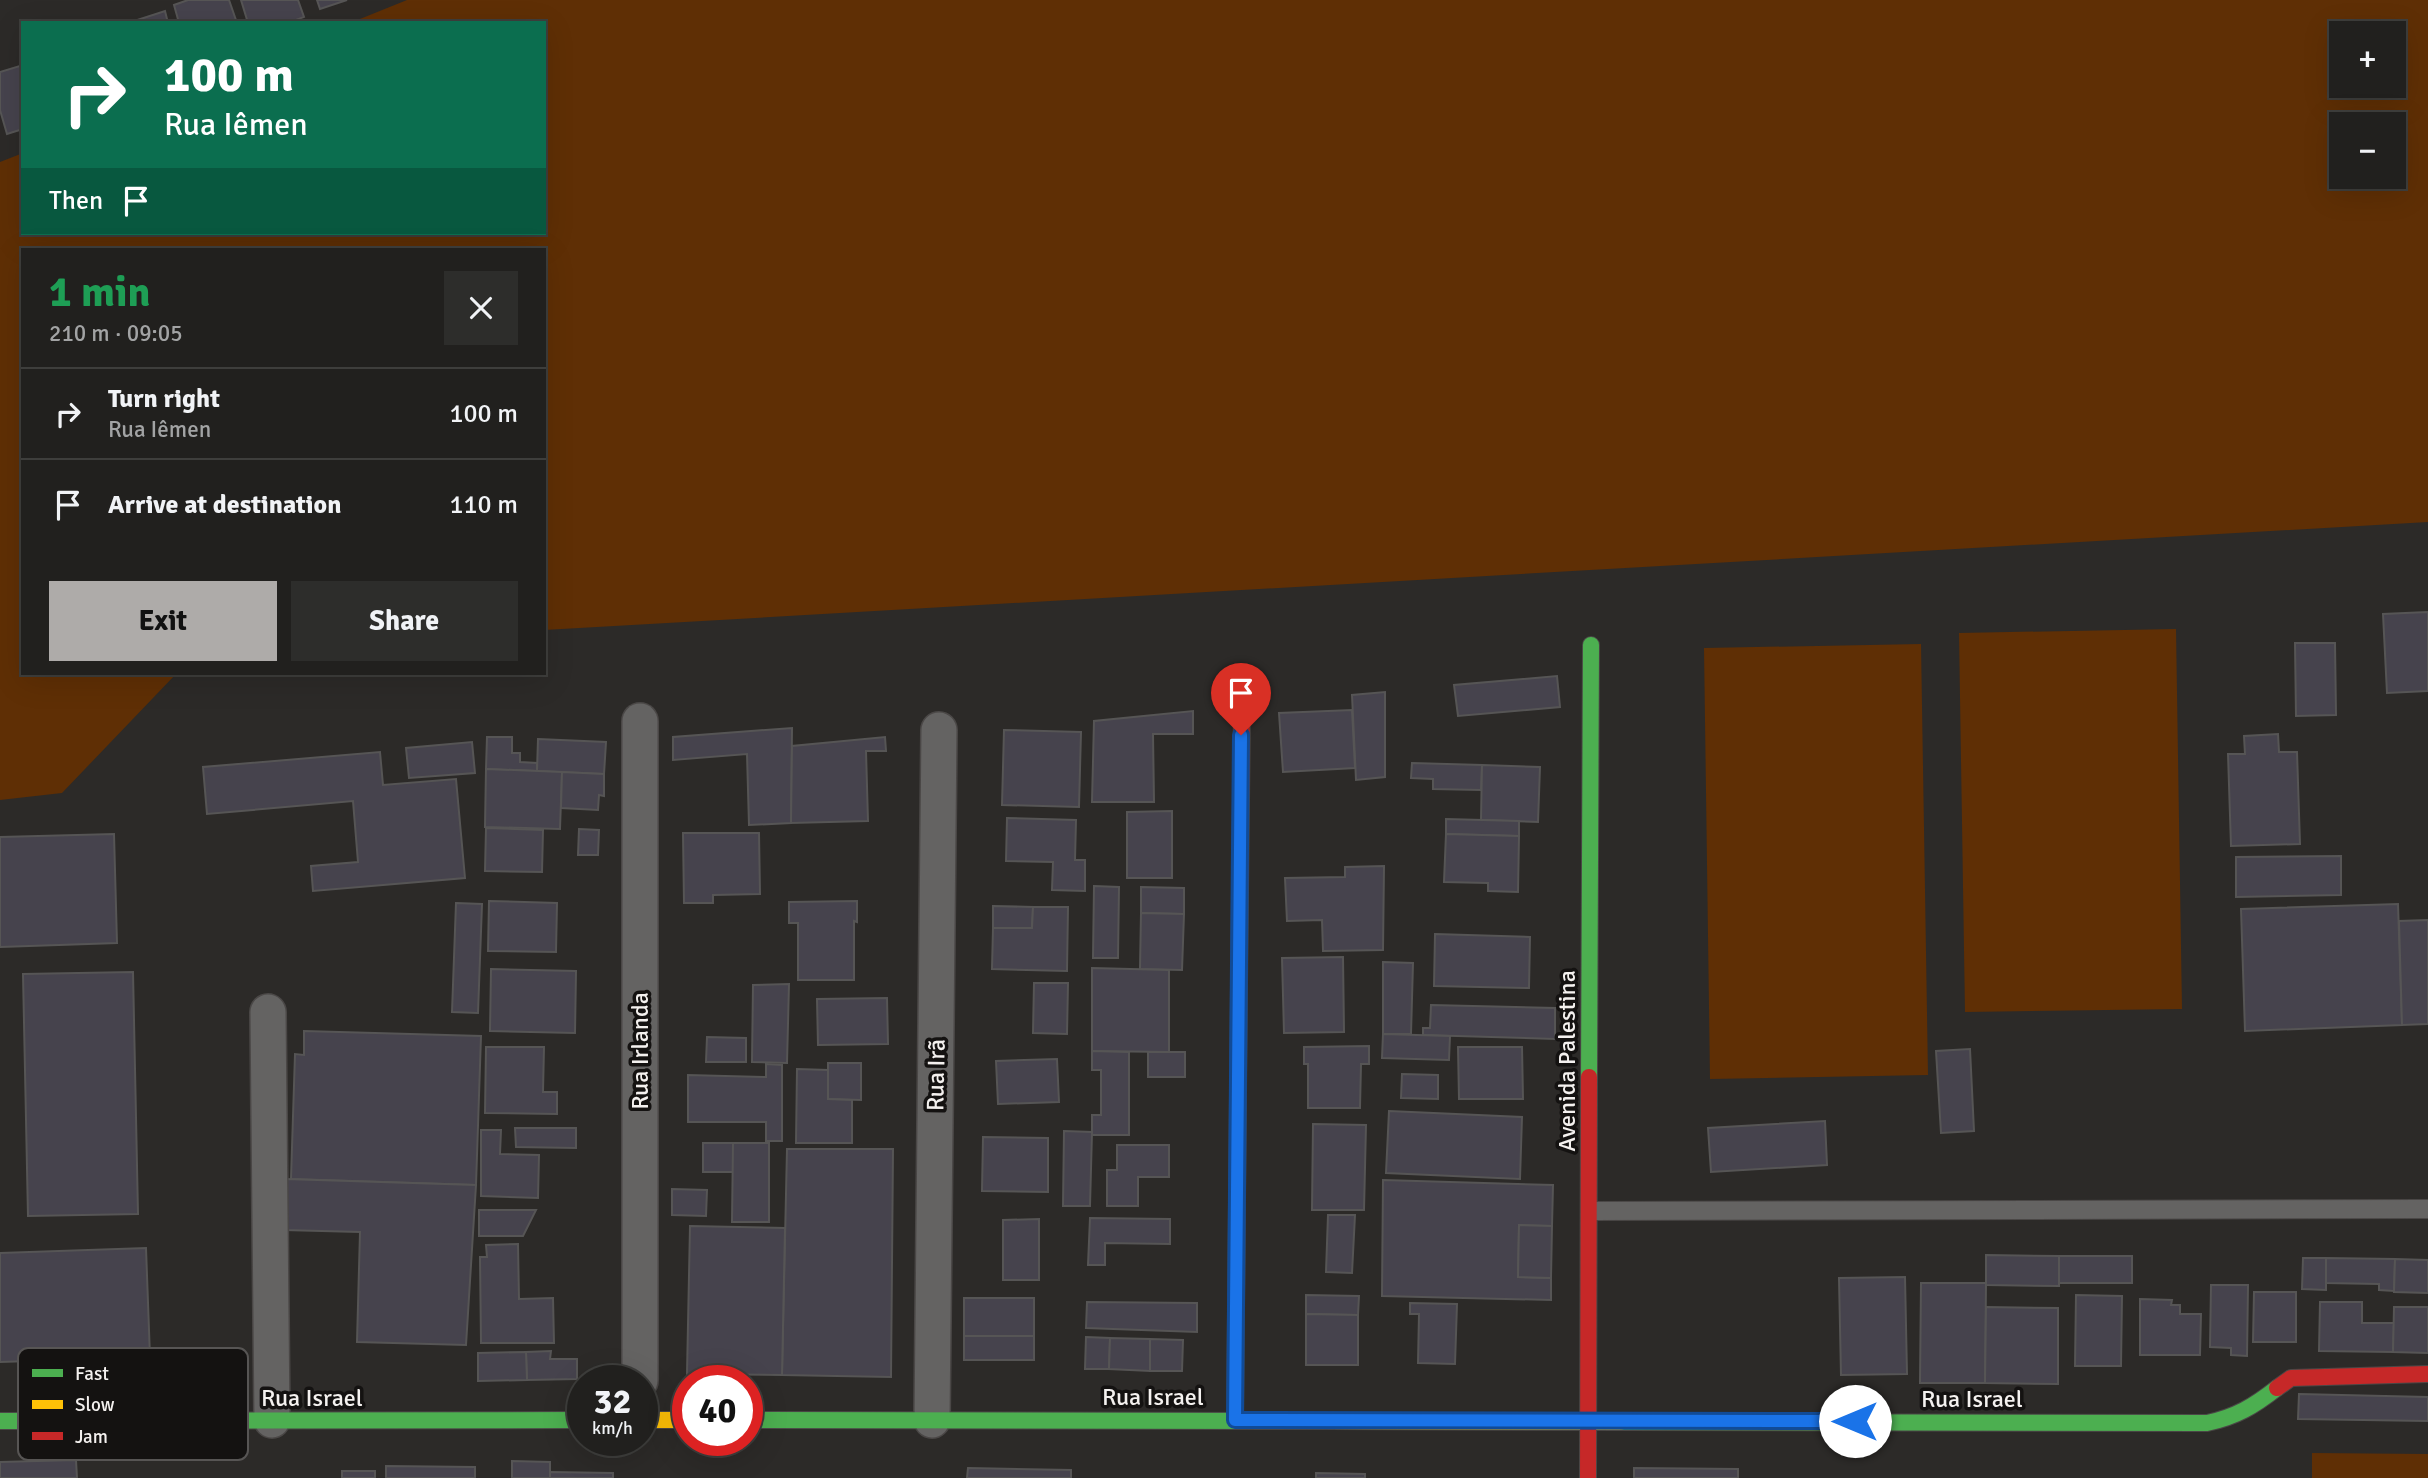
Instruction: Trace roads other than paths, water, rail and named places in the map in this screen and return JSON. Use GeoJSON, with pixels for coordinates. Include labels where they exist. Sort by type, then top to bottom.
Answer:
{"type":"FeatureCollection","features":[{"type":"Feature","properties":{"kind":"street","name":"Avenida Palestina"},"geometry":{"type":"LineString","coordinates":[[1588,1478],[1591,645]]}},
{"type":"Feature","properties":{"kind":"street"},"geometry":{"type":"LineString","coordinates":[[1235,1420],[1242,708]]}},
{"type":"Feature","properties":{"kind":"street","name":"Rua Irlanda"},"geometry":{"type":"LineString","coordinates":[[640,721],[640,1365]]}},
{"type":"Feature","properties":{"kind":"street","name":"Rua Irã"},"geometry":{"type":"LineString","coordinates":[[932,1420],[939,730]]}},
{"type":"Feature","properties":{"kind":"street"},"geometry":{"type":"LineString","coordinates":[[268,1012],[272,1420]]}},
{"type":"Feature","properties":{"kind":"street","name":"Rua Israel"},"geometry":{"type":"LineString","coordinates":[[763,1420],[2207,1423],[2231,1418],[2249,1409],[2291,1378],[2428,1374]]}},
{"type":"Feature","properties":{"kind":"street","name":"Rua Israel"},"geometry":{"type":"LineString","coordinates":[[248,1420],[567,1420]]}},
{"type":"Feature","properties":{"kind":"street","name":"Rua Israel"},"geometry":{"type":"LineString","coordinates":[[0,1421],[18,1421]]}},
{"type":"Feature","properties":{"kind":"lane"},"geometry":{"type":"LineString","coordinates":[[1590,1211],[2428,1209]]}}]}
